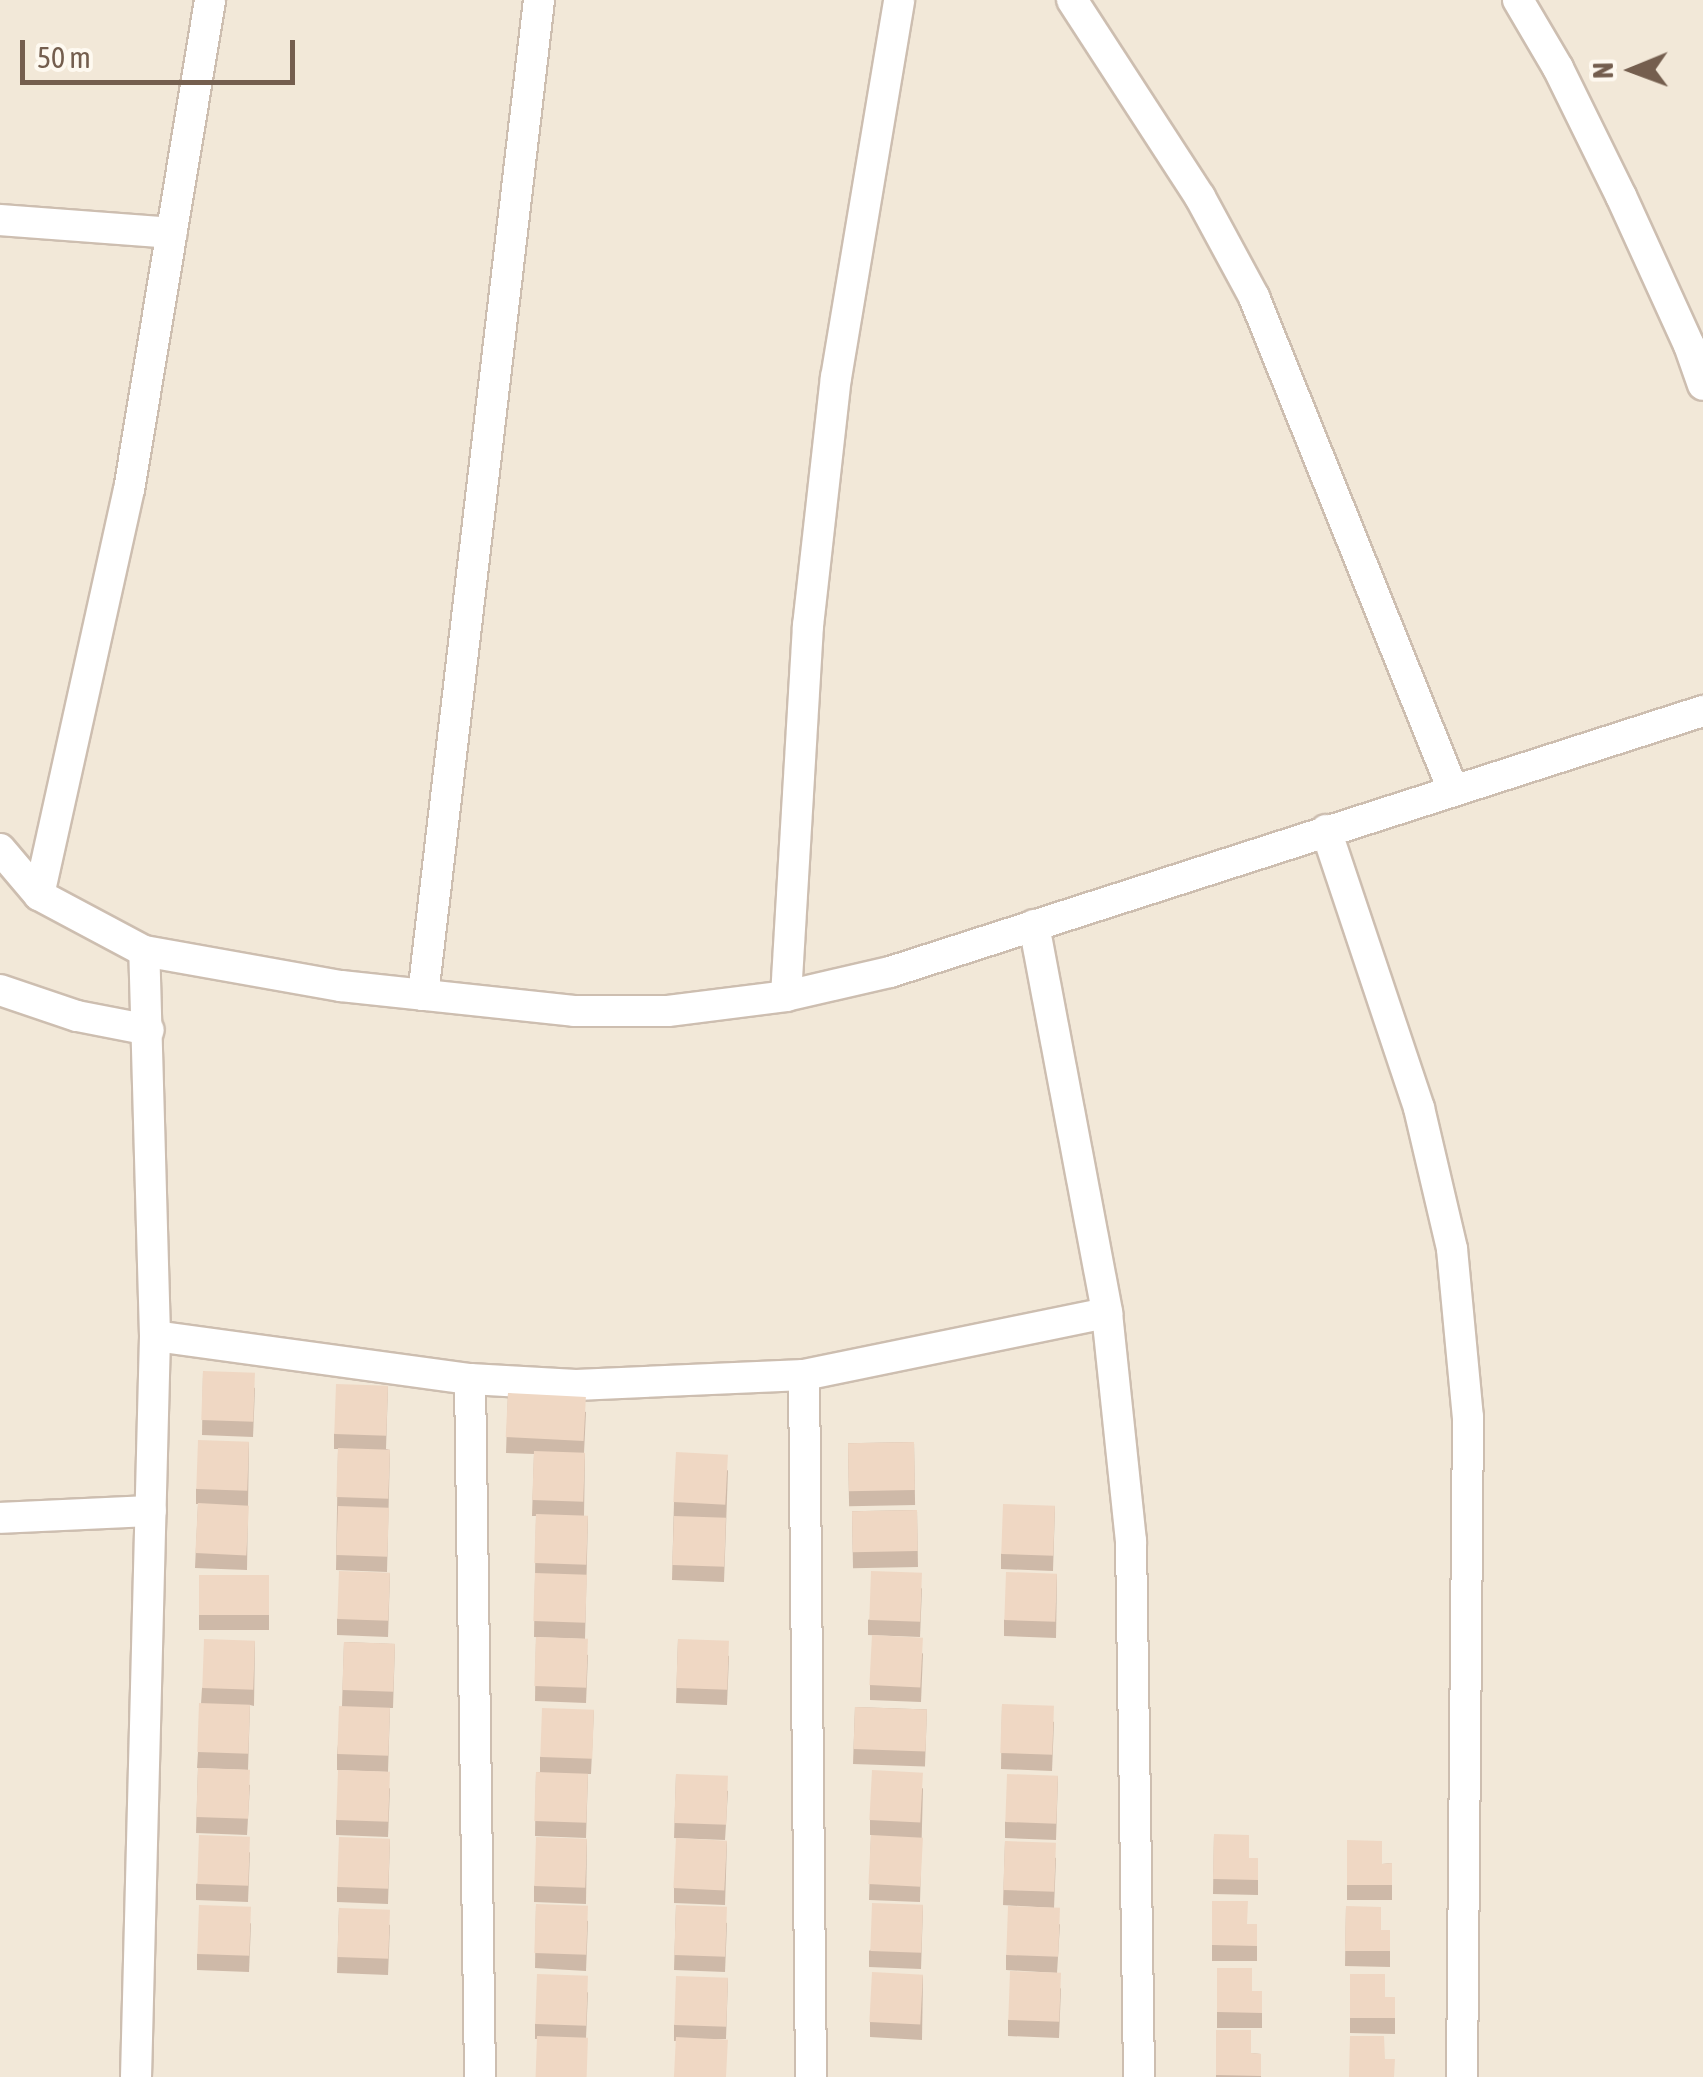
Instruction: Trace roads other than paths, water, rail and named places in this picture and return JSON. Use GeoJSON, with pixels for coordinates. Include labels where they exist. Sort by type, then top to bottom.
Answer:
{"type":"FeatureCollection","features":[{"type":"Feature","properties":{"kind":"street"},"geometry":{"type":"LineString","coordinates":[[39,895],[129,490],[210,0]]}},
{"type":"Feature","properties":{"kind":"street"},"geometry":{"type":"LineString","coordinates":[[422,995],[539,0]]}},
{"type":"Feature","properties":{"kind":"street"},"geometry":{"type":"LineString","coordinates":[[786,996],[808,626],[834,397],[899,0]]}},
{"type":"Feature","properties":{"kind":"street"},"geometry":{"type":"LineString","coordinates":[[1072,0],[1200,197],[1254,298],[1453,790]]}},
{"type":"Feature","properties":{"kind":"street"},"geometry":{"type":"LineString","coordinates":[[1518,0],[1558,68],[1621,196],[1689,345],[1703,386]]}},
{"type":"Feature","properties":{"kind":"street"},"geometry":{"type":"LineString","coordinates":[[0,220],[172,233]]}},
{"type":"Feature","properties":{"kind":"street"},"geometry":{"type":"LineString","coordinates":[[0,849],[39,895],[144,951],[252,974],[422,995],[574,1011],[668,1012],[786,996],[890,972],[1703,711]]}},
{"type":"Feature","properties":{"kind":"street"},"geometry":{"type":"LineString","coordinates":[[1326,830],[1419,1108],[1452,1249],[1468,1417],[1462,2077]]}},
{"type":"Feature","properties":{"kind":"street"},"geometry":{"type":"LineString","coordinates":[[1034,925],[1107,1313],[1131,1541],[1138,2077]]}},
{"type":"Feature","properties":{"kind":"street"},"geometry":{"type":"LineString","coordinates":[[136,2077],[155,1336],[144,951]]}},
{"type":"Feature","properties":{"kind":"street"},"geometry":{"type":"LineString","coordinates":[[0,990],[77,1016],[149,1030]]}},
{"type":"Feature","properties":{"kind":"street"},"geometry":{"type":"LineString","coordinates":[[155,1336],[470,1378],[576,1385],[804,1375],[1107,1313]]}},
{"type":"Feature","properties":{"kind":"street"},"geometry":{"type":"LineString","coordinates":[[804,1375],[810,2077]]}},
{"type":"Feature","properties":{"kind":"street"},"geometry":{"type":"LineString","coordinates":[[470,1378],[480,2077]]}},
{"type":"Feature","properties":{"kind":"street"},"geometry":{"type":"LineString","coordinates":[[0,1518],[151,1512]]}}]}
